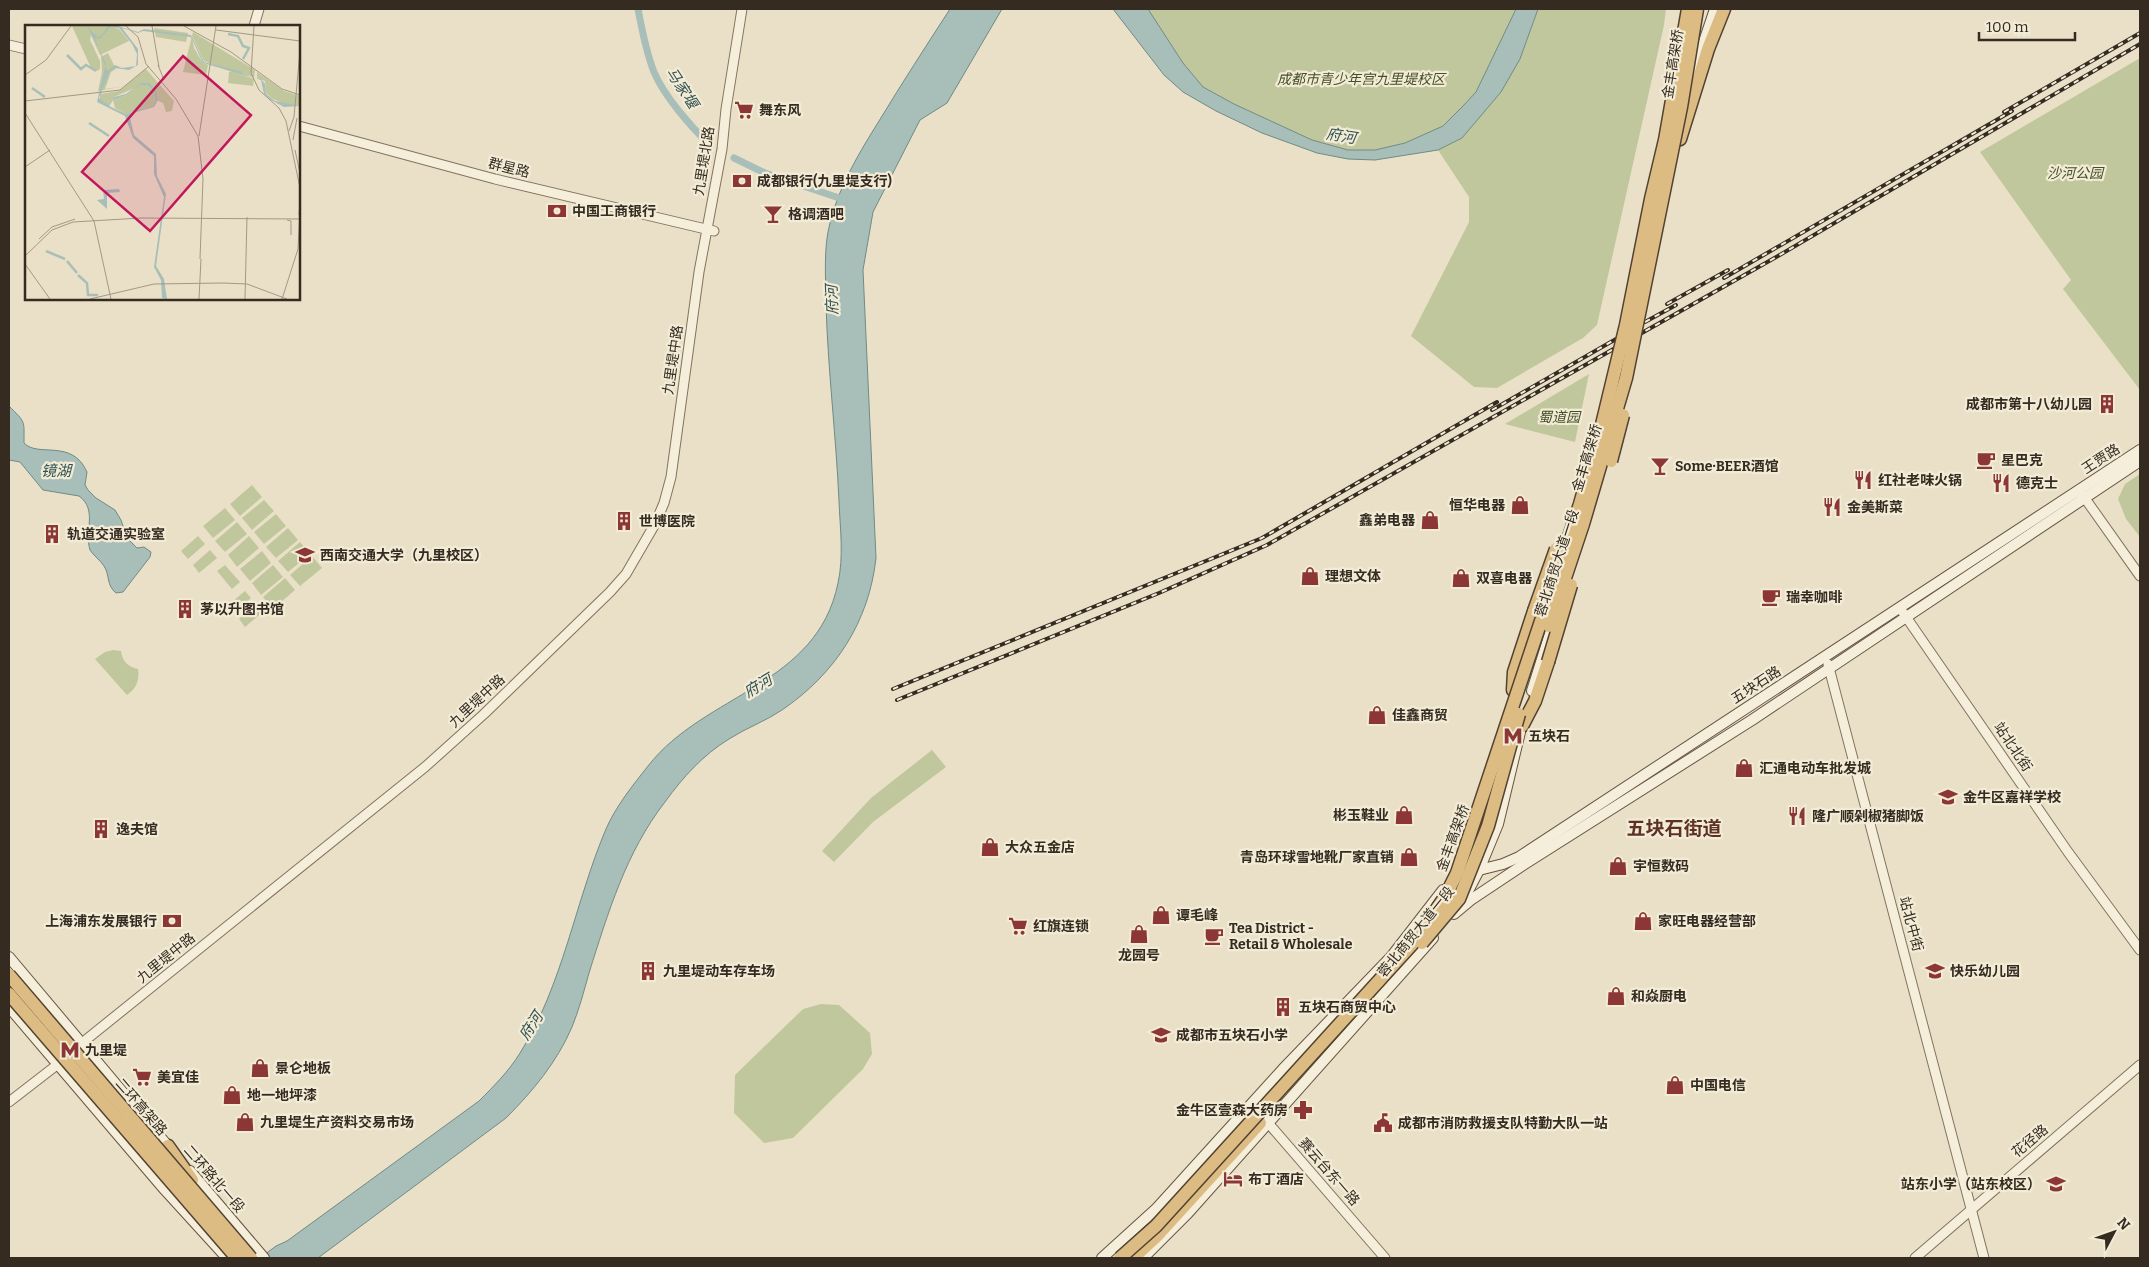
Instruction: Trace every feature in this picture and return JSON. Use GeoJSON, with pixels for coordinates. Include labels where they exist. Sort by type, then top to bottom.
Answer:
{"type":"FeatureCollection","features":[{"type":"Feature","properties":{"kind":"highway"},"geometry":{"type":"LineString","coordinates":[[1626,325],[1631,261],[1651,168],[1679,9]]}},
{"type":"Feature","properties":{"kind":"highway","name":"金丰高架桥"},"geometry":{"type":"LineString","coordinates":[[1396,968],[1445,897],[1457,873],[1580,504],[1626,325],[1665,140],[1688,9]]}},
{"type":"Feature","properties":{"kind":"highway","name":"金丰高架桥"},"geometry":{"type":"LineString","coordinates":[[1396,968],[1459,899],[1488,826],[1517,722],[1583,524],[1626,378],[1681,107],[1698,9]]}},
{"type":"Feature","properties":{"kind":"highway"},"geometry":{"type":"LineString","coordinates":[[1660,206],[1708,49],[1724,9]]}},
{"type":"Feature","properties":{"kind":"highway"},"geometry":{"type":"LineString","coordinates":[[1512,690],[1514,672],[1573,502],[1616,366]]}},
{"type":"Feature","properties":{"kind":"highway"},"geometry":{"type":"LineString","coordinates":[[1522,726],[1535,701],[1618,439],[1628,394],[1626,378]]}},
{"type":"Feature","properties":{"kind":"highway"},"geometry":{"type":"LineString","coordinates":[[1264,1123],[1396,968]]}},
{"type":"Feature","properties":{"kind":"highway","name":"蓉北商贸大道一段"},"geometry":{"type":"LineString","coordinates":[[1120,1258],[1156,1226],[1396,968]]}},
{"type":"Feature","properties":{"kind":"highway","name":"二环高架路"},"geometry":{"type":"LineString","coordinates":[[9,975],[255,1255]]}},
{"type":"Feature","properties":{"kind":"highway","name":"二环高架路"},"geometry":{"type":"LineString","coordinates":[[9,994],[237,1258]]}},
{"type":"Feature","properties":{"kind":"highway","name":"蓉北商贸大道一段"},"geometry":{"type":"LineString","coordinates":[[1132,1258],[1157,1236],[1264,1123]]}},
{"type":"Feature","properties":{"kind":"highway"},"geometry":{"type":"LineString","coordinates":[[168,1146],[184,1171],[255,1255]]}},
{"type":"Feature","properties":{"kind":"main road"},"geometry":{"type":"LineString","coordinates":[[1693,74],[1715,9]]}},
{"type":"Feature","properties":{"kind":"main road"},"geometry":{"type":"LineString","coordinates":[[1639,330],[1646,303]]}},
{"type":"Feature","properties":{"kind":"main road","name":"蓉北商贸大道一段"},"geometry":{"type":"LineString","coordinates":[[1144,1258],[1188,1214],[1264,1123],[1406,971],[1454,914],[1479,870],[1498,824],[1522,726],[1605,466],[1635,347]]}},
{"type":"Feature","properties":{"kind":"main road","name":"王贾路"},"geometry":{"type":"LineString","coordinates":[[2080,496],[2140,450]]}},
{"type":"Feature","properties":{"kind":"main road","name":"王贾路"},"geometry":{"type":"LineString","coordinates":[[2080,496],[2140,461]]}},
{"type":"Feature","properties":{"kind":"main road","name":"蓉北商贸大道一段"},"geometry":{"type":"LineString","coordinates":[[1102,1258],[1156,1209],[1251,1103],[1391,957],[1454,874],[1512,690],[1590,462]]}},
{"type":"Feature","properties":{"kind":"main road","name":"五块石路"},"geometry":{"type":"LineString","coordinates":[[1444,888],[1479,870],[1503,864],[1519,857],[1899,607],[2080,496]]}},
{"type":"Feature","properties":{"kind":"main road","name":"五块石路"},"geometry":{"type":"LineString","coordinates":[[1454,914],[1472,899],[1522,865],[1830,668],[2080,496]]}},
{"type":"Feature","properties":{"kind":"main road","name":"二环路北一段"},"geometry":{"type":"LineString","coordinates":[[9,958],[168,1146],[255,1255],[264,1258]]}},
{"type":"Feature","properties":{"kind":"main road"},"geometry":{"type":"LineString","coordinates":[[9,1007],[166,1190],[228,1258]]}},
{"type":"Feature","properties":{"kind":"street"},"geometry":{"type":"LineString","coordinates":[[254,25],[258,9]]}},
{"type":"Feature","properties":{"kind":"street","name":"九里堤北路"},"geometry":{"type":"LineString","coordinates":[[710,230],[726,109],[742,9]]}},
{"type":"Feature","properties":{"kind":"street"},"geometry":{"type":"LineString","coordinates":[[9,45],[25,49]]}},
{"type":"Feature","properties":{"kind":"street","name":"群星路"},"geometry":{"type":"LineString","coordinates":[[300,126],[495,179],[710,230]]}},
{"type":"Feature","properties":{"kind":"street","name":"九里堤中路"},"geometry":{"type":"LineString","coordinates":[[9,1102],[59,1064],[81,1043],[425,767],[484,714],[610,592],[626,574],[655,524],[664,503],[671,477],[710,230]]}},
{"type":"Feature","properties":{"kind":"street"},"geometry":{"type":"LineString","coordinates":[[2080,496],[2140,576]]}},
{"type":"Feature","properties":{"kind":"street","name":"站北北街"},"geometry":{"type":"LineString","coordinates":[[1899,607],[2068,852],[2140,950]]}},
{"type":"Feature","properties":{"kind":"street","name":"站北中街"},"geometry":{"type":"LineString","coordinates":[[1824,657],[1830,668],[1984,1258]]}},
{"type":"Feature","properties":{"kind":"street","name":"花径路"},"geometry":{"type":"LineString","coordinates":[[1915,1258],[2140,1065]]}},
{"type":"Feature","properties":{"kind":"street","name":"赛云台东一路"},"geometry":{"type":"LineString","coordinates":[[1251,1103],[1264,1123],[1385,1258]]}},
{"type":"Feature","properties":{"kind":"green space","name":"成都市青少年宫九里堤校区"},"geometry":{"type":"Polygon","coordinates":[[[1148,9],[1516,9],[1476,92],[1443,126],[1405,143],[1375,150],[1348,150],[1312,140],[1234,104],[1203,87],[1183,63],[1148,9]]]}},
{"type":"Feature","properties":{"kind":"green space"},"geometry":{"type":"Polygon","coordinates":[[[1538,9],[1666,9],[1597,325],[1583,338],[1497,388],[1474,387],[1411,336],[1469,222],[1469,197],[1438,150],[1462,138],[1497,96],[1520,59],[1538,9]]]}},
{"type":"Feature","properties":{"kind":"green space","name":"沙河公园"},"geometry":{"type":"Polygon","coordinates":[[[2140,58],[2140,390],[2063,289],[2071,280],[1980,152],[2140,58]]]}},
{"type":"Feature","properties":{"kind":"green space","name":"蜀道园"},"geometry":{"type":"Polygon","coordinates":[[[1589,374],[1575,442],[1505,424],[1589,374]]]}},
{"type":"Feature","properties":{"kind":"green space"},"geometry":{"type":"Polygon","coordinates":[[[2140,474],[2140,537],[2126,519],[2118,499],[2125,484],[2140,474]]]}},
{"type":"Feature","properties":{"kind":"green space"},"geometry":{"type":"Polygon","coordinates":[[[252,485],[262,497],[240,516],[230,504],[252,485]]]}},
{"type":"Feature","properties":{"kind":"green space"},"geometry":{"type":"Polygon","coordinates":[[[264,500],[274,511],[252,530],[242,518],[264,500]]]}},
{"type":"Feature","properties":{"kind":"green space"},"geometry":{"type":"Polygon","coordinates":[[[225,508],[235,520],[213,538],[203,526],[225,508]]]}},
{"type":"Feature","properties":{"kind":"green space"},"geometry":{"type":"Polygon","coordinates":[[[276,514],[286,526],[264,544],[254,532],[276,514]]]}},
{"type":"Feature","properties":{"kind":"green space"},"geometry":{"type":"Polygon","coordinates":[[[237,522],[247,534],[225,552],[215,541],[237,522]]]}},
{"type":"Feature","properties":{"kind":"green space"},"geometry":{"type":"Polygon","coordinates":[[[288,528],[298,540],[276,558],[266,547],[288,528]]]}},
{"type":"Feature","properties":{"kind":"green space"},"geometry":{"type":"Polygon","coordinates":[[[198,536],[205,544],[188,559],[181,551],[198,536]]]}},
{"type":"Feature","properties":{"kind":"green space"},"geometry":{"type":"Polygon","coordinates":[[[249,536],[259,548],[237,567],[228,555],[249,536]]]}},
{"type":"Feature","properties":{"kind":"green space"},"geometry":{"type":"Polygon","coordinates":[[[300,542],[310,554],[288,572],[278,561],[300,542]]]}},
{"type":"Feature","properties":{"kind":"green space"},"geometry":{"type":"Polygon","coordinates":[[[210,550],[217,558],[199,573],[193,565],[210,550]]]}},
{"type":"Feature","properties":{"kind":"green space"},"geometry":{"type":"Polygon","coordinates":[[[262,551],[271,563],[250,581],[240,569],[262,551]]]}},
{"type":"Feature","properties":{"kind":"green space"},"geometry":{"type":"Polygon","coordinates":[[[312,556],[322,568],[300,586],[290,575],[312,556]]]}},
{"type":"Feature","properties":{"kind":"green space"},"geometry":{"type":"Polygon","coordinates":[[[225,565],[240,582],[232,589],[217,571],[225,565]]]}},
{"type":"Feature","properties":{"kind":"green space"},"geometry":{"type":"Polygon","coordinates":[[[273,565],[283,577],[261,595],[252,583],[273,565]]]}},
{"type":"Feature","properties":{"kind":"green space"},"geometry":{"type":"Polygon","coordinates":[[[285,578],[295,590],[273,609],[263,597],[285,578]]]}},
{"type":"Feature","properties":{"kind":"green space"},"geometry":{"type":"Polygon","coordinates":[[[245,591],[251,598],[234,613],[227,606],[245,591]]]}},
{"type":"Feature","properties":{"kind":"green space"},"geometry":{"type":"Polygon","coordinates":[[[256,604],[263,612],[245,627],[239,619],[256,604]]]}},
{"type":"Feature","properties":{"kind":"green space"},"geometry":{"type":"Polygon","coordinates":[[[121,651],[126,663],[138,669],[137,684],[127,695],[95,659],[105,652],[121,651]]]}},
{"type":"Feature","properties":{"kind":"green space"},"geometry":{"type":"Polygon","coordinates":[[[932,750],[946,767],[873,822],[834,862],[822,851],[871,798],[932,750]]]}},
{"type":"Feature","properties":{"kind":"green space"},"geometry":{"type":"Polygon","coordinates":[[[821,1004],[839,1005],[870,1033],[872,1054],[863,1069],[793,1138],[764,1143],[734,1113],[735,1075],[803,1009],[821,1004]]]}},
{"type":"Feature","properties":{"kind":"water","name":"府河"},"geometry":{"type":"Polygon","coordinates":[[[950,9],[1002,9],[947,103],[920,120],[873,212],[863,270],[876,558],[866,604],[857,625],[833,663],[818,680],[782,710],[736,735],[702,759],[686,775],[651,821],[629,862],[611,906],[577,1014],[566,1040],[544,1075],[516,1108],[506,1118],[318,1258],[260,1258],[276,1246],[287,1241],[479,1101],[501,1078],[520,1053],[535,1027],[547,1000],[568,943],[595,857],[610,820],[625,796],[648,766],[672,741],[699,721],[784,667],[807,645],[826,617],[838,583],[841,552],[838,476],[827,330],[825,264],[828,233],[834,209],[844,183],[857,158],[950,9]]]}},
{"type":"Feature","properties":{"kind":"water"},"geometry":{"type":"Polygon","coordinates":[[[1113,9],[1148,9],[1183,63],[1203,87],[1234,104],[1312,140],[1348,150],[1375,150],[1405,143],[1443,126],[1476,92],[1516,9],[1538,9],[1520,59],[1501,92],[1462,138],[1438,150],[1375,160],[1348,159],[1317,153],[1262,133],[1216,111],[1183,92],[1164,75],[1113,9]]]}},
{"type":"Feature","properties":{"kind":"water","name":"镜湖"},"geometry":{"type":"Polygon","coordinates":[[[9,406],[23,422],[24,443],[38,449],[55,450],[73,455],[81,462],[87,472],[85,485],[88,490],[96,498],[115,510],[121,520],[127,538],[137,548],[144,547],[151,552],[150,557],[123,592],[116,593],[113,590],[104,566],[90,550],[88,536],[89,514],[85,502],[79,496],[43,490],[20,462],[9,460],[9,406]]]}},
{"type":"Feature","properties":{"kind":"waterway","name":"马家堰"},"geometry":{"type":"LineString","coordinates":[[638,9],[644,41],[658,81],[679,111],[710,145]]}},
{"type":"Feature","properties":{"kind":"waterway","name":"马家堰"},"geometry":{"type":"LineString","coordinates":[[734,158],[765,173],[845,200]]}},
{"type":"Feature","properties":{"kind":"railway"},"geometry":{"type":"LineString","coordinates":[[2004,112],[2140,33]]}},
{"type":"Feature","properties":{"kind":"railway"},"geometry":{"type":"LineString","coordinates":[[897,700],[1159,593],[1267,545],[1778,256],[2140,44]]}},
{"type":"Feature","properties":{"kind":"railway"},"geometry":{"type":"LineString","coordinates":[[1724,278],[2012,111]]}},
{"type":"Feature","properties":{"kind":"railway"},"geometry":{"type":"LineString","coordinates":[[1667,304],[1728,270]]}},
{"type":"Feature","properties":{"kind":"railway"},"geometry":{"type":"LineString","coordinates":[[1645,322],[1676,305]]}},
{"type":"Feature","properties":{"kind":"railway"},"geometry":{"type":"LineString","coordinates":[[1492,410],[1637,327]]}},
{"type":"Feature","properties":{"kind":"railway"},"geometry":{"type":"LineString","coordinates":[[893,689],[1262,538],[1497,402]]}},
{"type":"Feature","properties":{"kind":"place","name":"舞东风"},"geometry":{"type":"Point","coordinates":[744,110]}},
{"type":"Feature","properties":{"kind":"place","name":"成都银行(九里堤支行)"},"geometry":{"type":"Point","coordinates":[742,181]}},
{"type":"Feature","properties":{"kind":"place","name":"中国工商银行"},"geometry":{"type":"Point","coordinates":[557,211]}},
{"type":"Feature","properties":{"kind":"place","name":"格调酒吧"},"geometry":{"type":"Point","coordinates":[773,214]}},
{"type":"Feature","properties":{"kind":"place","name":"成都市第十八幼儿园"},"geometry":{"type":"Point","coordinates":[2107,404]}},
{"type":"Feature","properties":{"kind":"place","name":"星巴克"},"geometry":{"type":"Point","coordinates":[1986,460]}},
{"type":"Feature","properties":{"kind":"place","name":"Some·BEER酒馆"},"geometry":{"type":"Point","coordinates":[1660,466]}},
{"type":"Feature","properties":{"kind":"place","name":"红社老味火锅"},"geometry":{"type":"Point","coordinates":[1863,480]}},
{"type":"Feature","properties":{"kind":"place","name":"德克士"},"geometry":{"type":"Point","coordinates":[2001,483]}},
{"type":"Feature","properties":{"kind":"place","name":"恒华电器"},"geometry":{"type":"Point","coordinates":[1520,505]}},
{"type":"Feature","properties":{"kind":"place","name":"金美斯菜"},"geometry":{"type":"Point","coordinates":[1832,507]}},
{"type":"Feature","properties":{"kind":"place","name":"鑫弟电器"},"geometry":{"type":"Point","coordinates":[1430,520]}},
{"type":"Feature","properties":{"kind":"place","name":"世博医院"},"geometry":{"type":"Point","coordinates":[624,521]}},
{"type":"Feature","properties":{"kind":"place","name":"轨道交通实验室"},"geometry":{"type":"Point","coordinates":[52,534]}},
{"type":"Feature","properties":{"kind":"place","name":"西南交通大学（九里校区）"},"geometry":{"type":"Point","coordinates":[305,555]}},
{"type":"Feature","properties":{"kind":"place","name":"理想文体"},"geometry":{"type":"Point","coordinates":[1310,576]}},
{"type":"Feature","properties":{"kind":"place","name":"双喜电器"},"geometry":{"type":"Point","coordinates":[1461,578]}},
{"type":"Feature","properties":{"kind":"place","name":"瑞幸咖啡"},"geometry":{"type":"Point","coordinates":[1771,597]}},
{"type":"Feature","properties":{"kind":"place","name":"茅以升图书馆"},"geometry":{"type":"Point","coordinates":[185,609]}},
{"type":"Feature","properties":{"kind":"place","name":"佳鑫商贸"},"geometry":{"type":"Point","coordinates":[1377,715]}},
{"type":"Feature","properties":{"kind":"place","name":"五块石"},"geometry":{"type":"Point","coordinates":[1513,736]}},
{"type":"Feature","properties":{"kind":"place","name":"汇通电动车批发城"},"geometry":{"type":"Point","coordinates":[1744,768]}},
{"type":"Feature","properties":{"kind":"place","name":"金牛区嘉祥学校"},"geometry":{"type":"Point","coordinates":[1948,797]}},
{"type":"Feature","properties":{"kind":"place","name":"彬玉鞋业"},"geometry":{"type":"Point","coordinates":[1404,815]}},
{"type":"Feature","properties":{"kind":"place","name":"隆广顺剁椒猪脚饭"},"geometry":{"type":"Point","coordinates":[1797,816]}},
{"type":"Feature","properties":{"kind":"place","name":"逸夫馆"},"geometry":{"type":"Point","coordinates":[101,829]}},
{"type":"Feature","properties":{"kind":"place","name":"大众五金店"},"geometry":{"type":"Point","coordinates":[990,847]}},
{"type":"Feature","properties":{"kind":"place","name":"青岛环球雪地靴厂家直销"},"geometry":{"type":"Point","coordinates":[1409,857]}},
{"type":"Feature","properties":{"kind":"place","name":"宇恒数码"},"geometry":{"type":"Point","coordinates":[1618,866]}},
{"type":"Feature","properties":{"kind":"place","name":"谭毛峰"},"geometry":{"type":"Point","coordinates":[1161,915]}},
{"type":"Feature","properties":{"kind":"place","name":"上海浦东发展银行"},"geometry":{"type":"Point","coordinates":[172,921]}},
{"type":"Feature","properties":{"kind":"place","name":"家旺电器经营部"},"geometry":{"type":"Point","coordinates":[1643,921]}},
{"type":"Feature","properties":{"kind":"place","name":"红旗连锁"},"geometry":{"type":"Point","coordinates":[1018,926]}},
{"type":"Feature","properties":{"kind":"place","name":"龙园号"},"geometry":{"type":"Point","coordinates":[1139,934]}},
{"type":"Feature","properties":{"kind":"place","name":"Tea District - Retail & Wholesale"},"geometry":{"type":"Point","coordinates":[1214,936]}},
{"type":"Feature","properties":{"kind":"place","name":"九里堤动车存车场"},"geometry":{"type":"Point","coordinates":[648,971]}},
{"type":"Feature","properties":{"kind":"place","name":"快乐幼儿园"},"geometry":{"type":"Point","coordinates":[1935,971]}},
{"type":"Feature","properties":{"kind":"place","name":"和焱厨电"},"geometry":{"type":"Point","coordinates":[1616,996]}},
{"type":"Feature","properties":{"kind":"place","name":"五块石商贸中心"},"geometry":{"type":"Point","coordinates":[1283,1007]}},
{"type":"Feature","properties":{"kind":"place","name":"成都市五块石小学"},"geometry":{"type":"Point","coordinates":[1161,1035]}},
{"type":"Feature","properties":{"kind":"place","name":"九里堤"},"geometry":{"type":"Point","coordinates":[70,1050]}},
{"type":"Feature","properties":{"kind":"place","name":"景仑地板"},"geometry":{"type":"Point","coordinates":[260,1068]}},
{"type":"Feature","properties":{"kind":"place","name":"美宜佳"},"geometry":{"type":"Point","coordinates":[142,1077]}},
{"type":"Feature","properties":{"kind":"place","name":"中国电信"},"geometry":{"type":"Point","coordinates":[1675,1085]}},
{"type":"Feature","properties":{"kind":"place","name":"地一地坪漆"},"geometry":{"type":"Point","coordinates":[232,1095]}},
{"type":"Feature","properties":{"kind":"place","name":"金牛区壹森大药房"},"geometry":{"type":"Point","coordinates":[1303,1110]}},
{"type":"Feature","properties":{"kind":"place","name":"九里堤生产资料交易市场"},"geometry":{"type":"Point","coordinates":[245,1122]}},
{"type":"Feature","properties":{"kind":"place","name":"成都市消防救援支队特勤大队一站"},"geometry":{"type":"Point","coordinates":[1383,1123]}},
{"type":"Feature","properties":{"kind":"place","name":"布丁酒店"},"geometry":{"type":"Point","coordinates":[1233,1179]}},
{"type":"Feature","properties":{"kind":"place","name":"站东小学（站东校区）"},"geometry":{"type":"Point","coordinates":[2056,1184]}},
{"type":"Feature","properties":{"kind":"district","name":"五块石街道"},"geometry":{"type":"Point","coordinates":[1674,828]}}]}
